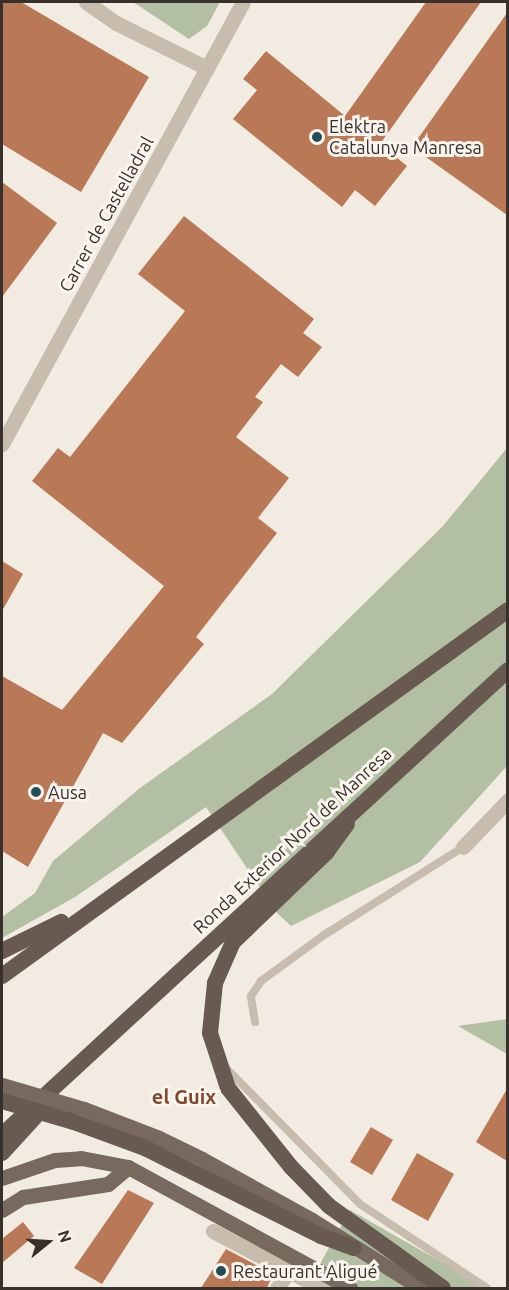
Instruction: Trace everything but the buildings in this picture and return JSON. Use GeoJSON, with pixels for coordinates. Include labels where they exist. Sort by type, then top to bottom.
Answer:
{"type":"FeatureCollection","features":[{"type":"Feature","properties":{"kind":"highway"},"geometry":{"type":"LineString","coordinates":[[2,976],[89,909],[507,610]]}},
{"type":"Feature","properties":{"kind":"highway","name":"Ronda Exterior Nord de Manresa"},"geometry":{"type":"LineString","coordinates":[[105,1042],[365,798],[507,670]]}},
{"type":"Feature","properties":{"kind":"highway"},"geometry":{"type":"LineString","coordinates":[[365,798],[327,852],[248,924],[222,962],[211,1008],[216,1061],[228,1088],[253,1123],[329,1206],[443,1288]]}},
{"type":"Feature","properties":{"kind":"highway"},"geometry":{"type":"LineString","coordinates":[[2,951],[89,909]]}},
{"type":"Feature","properties":{"kind":"highway"},"geometry":{"type":"LineString","coordinates":[[2,1134],[105,1042]]}},
{"type":"Feature","properties":{"kind":"highway"},"geometry":{"type":"LineString","coordinates":[[2,1153],[105,1042]]}},
{"type":"Feature","properties":{"kind":"highway"},"geometry":{"type":"LineString","coordinates":[[2,1101],[79,1116],[321,1236],[354,1248]]}},
{"type":"Feature","properties":{"kind":"main road"},"geometry":{"type":"LineString","coordinates":[[2,1085],[79,1116]]}},
{"type":"Feature","properties":{"kind":"main road"},"geometry":{"type":"LineString","coordinates":[[2,1178],[55,1160],[81,1158],[128,1167],[350,1288]]}},
{"type":"Feature","properties":{"kind":"main road"},"geometry":{"type":"LineString","coordinates":[[2,1210],[22,1197],[89,1193],[108,1184],[128,1167]]}},
{"type":"Feature","properties":{"kind":"main road"},"geometry":{"type":"LineString","coordinates":[[354,1248],[421,1288]]}},
{"type":"Feature","properties":{"kind":"street"},"geometry":{"type":"LineString","coordinates":[[86,2],[116,23],[207,68]]}},
{"type":"Feature","properties":{"kind":"street","name":"Carrer de Castelladral"},"geometry":{"type":"LineString","coordinates":[[2,444],[243,2]]}},
{"type":"Feature","properties":{"kind":"street"},"geometry":{"type":"LineString","coordinates":[[463,847],[507,800]]}},
{"type":"Feature","properties":{"kind":"street"},"geometry":{"type":"LineString","coordinates":[[213,1231],[321,1288]]}},
{"type":"Feature","properties":{"kind":"street"},"geometry":{"type":"LineString","coordinates":[[277,1288],[289,1271]]}},
{"type":"Feature","properties":{"kind":"lane"},"geometry":{"type":"LineString","coordinates":[[255,1022],[251,996],[261,981],[324,935],[463,847]]}},
{"type":"Feature","properties":{"kind":"lane"},"geometry":{"type":"LineString","coordinates":[[216,1061],[360,1204],[487,1288]]}},
{"type":"Feature","properties":{"kind":"green space"},"geometry":{"type":"Polygon","coordinates":[[[133,2],[220,2],[207,26],[189,39],[133,2]]]}},
{"type":"Feature","properties":{"kind":"green space"},"geometry":{"type":"Polygon","coordinates":[[[507,448],[507,766],[420,862],[291,926],[277,913],[206,807],[75,897],[2,938],[2,917],[35,893],[53,861],[140,788],[272,694],[443,526],[507,448]]]}},
{"type":"Feature","properties":{"kind":"green space"},"geometry":{"type":"Polygon","coordinates":[[[507,1019],[507,1054],[458,1026],[507,1019]]]}},
{"type":"Feature","properties":{"kind":"green space"},"geometry":{"type":"Polygon","coordinates":[[[350,1210],[487,1288],[326,1288],[311,1280],[350,1210]]]}},
{"type":"Feature","properties":{"kind":"place","name":"Elektra Catalunya Manresa"},"geometry":{"type":"Point","coordinates":[317,137]}},
{"type":"Feature","properties":{"kind":"place","name":"Ausa"},"geometry":{"type":"Point","coordinates":[36,792]}},
{"type":"Feature","properties":{"kind":"place","name":"Restaurant Aligué"},"geometry":{"type":"Point","coordinates":[221,1271]}},
{"type":"Feature","properties":{"kind":"district","name":"el Guix"},"geometry":{"type":"Point","coordinates":[184,1096]}}]}
